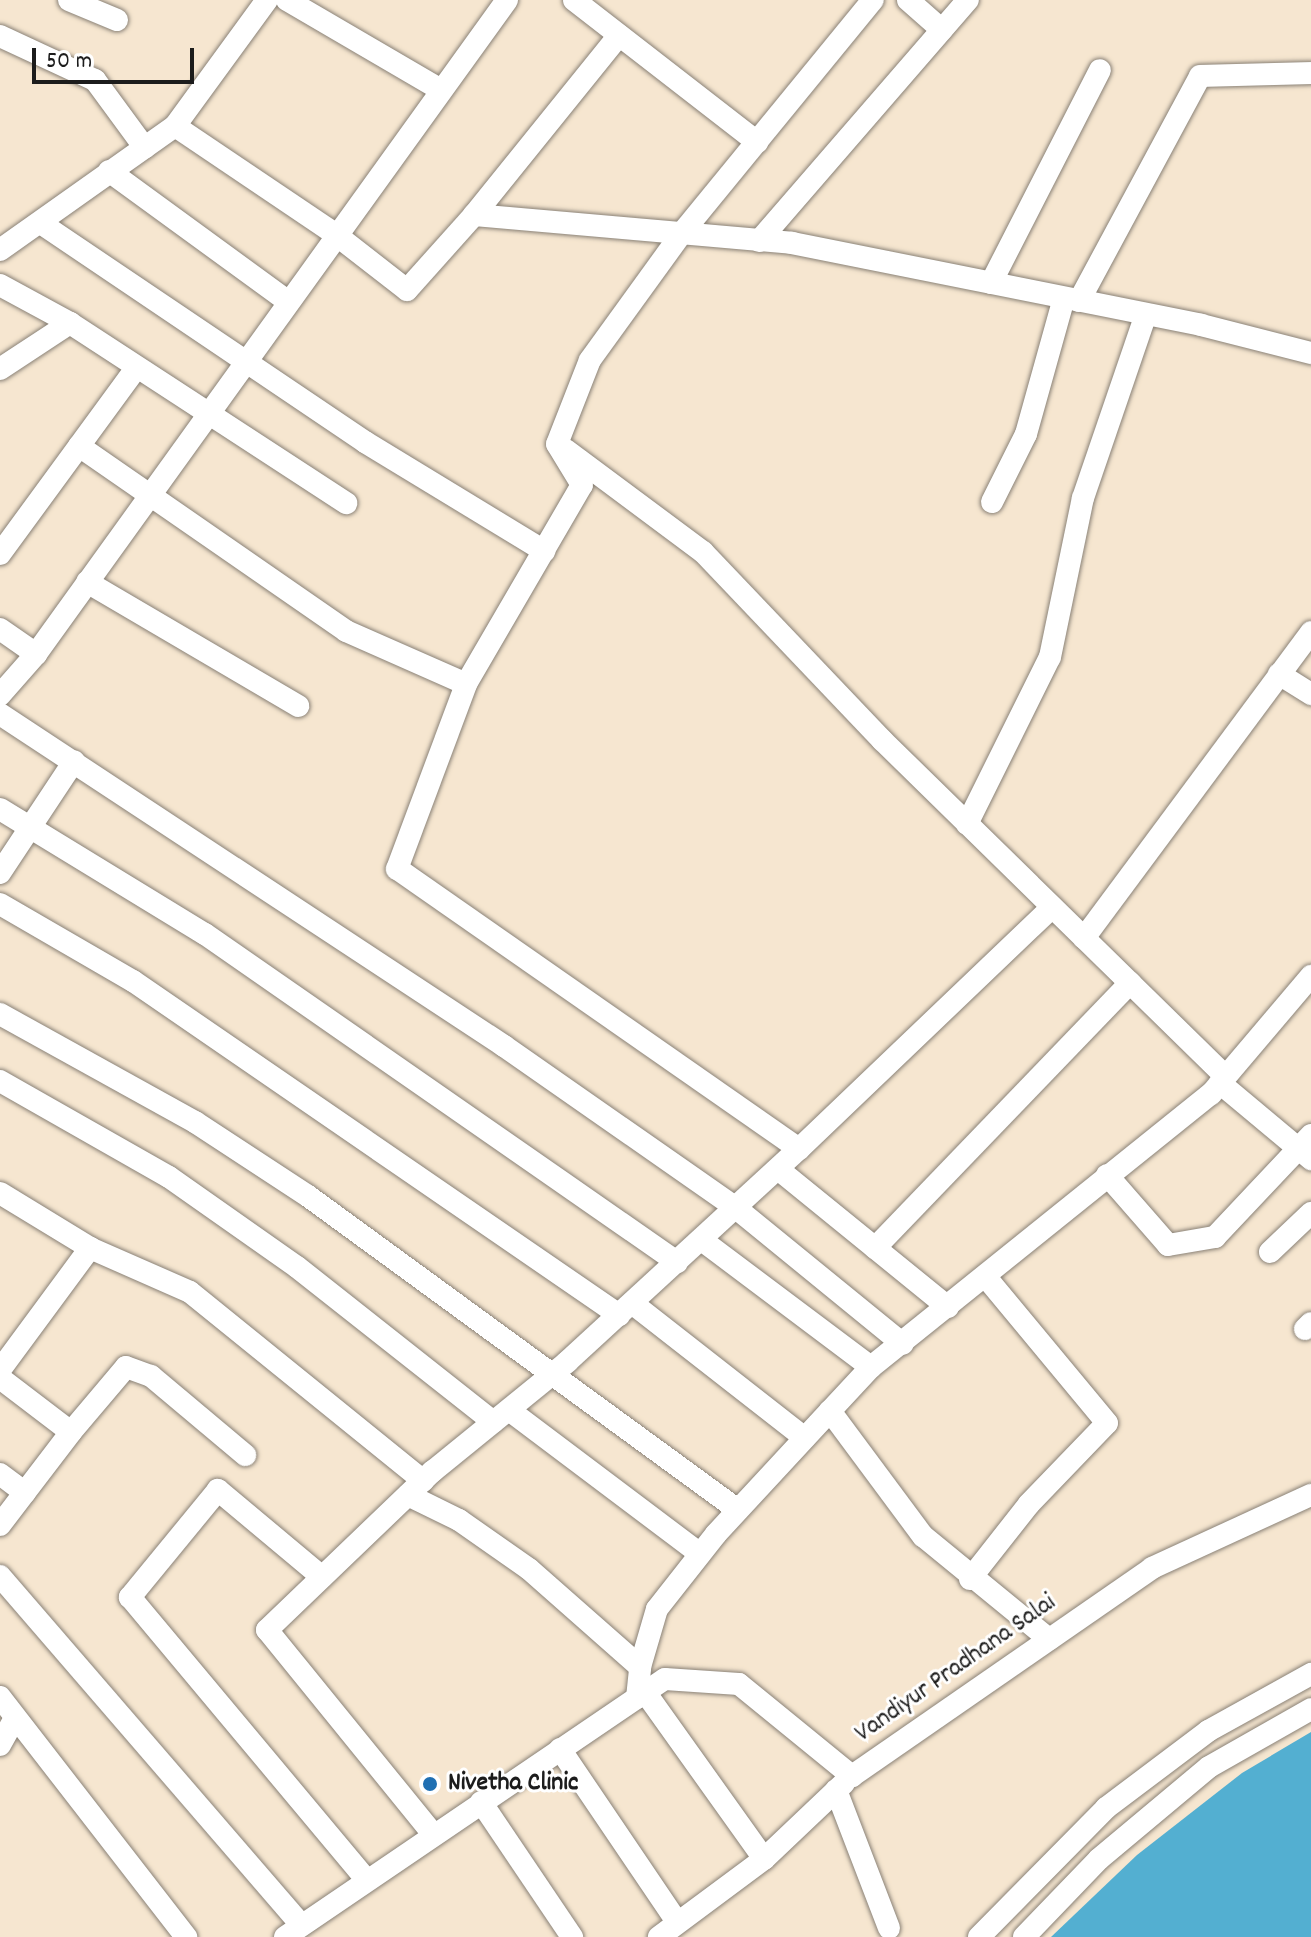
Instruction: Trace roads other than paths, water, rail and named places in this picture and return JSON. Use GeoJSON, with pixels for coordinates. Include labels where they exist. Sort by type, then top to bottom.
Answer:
{"type":"FeatureCollection","features":[{"type":"Feature","properties":{"kind":"street"},"geometry":{"type":"LineString","coordinates":[[69,0],[117,20]]}},
{"type":"Feature","properties":{"kind":"street"},"geometry":{"type":"LineString","coordinates":[[0,250],[42,224],[109,171],[175,126],[267,0]]}},
{"type":"Feature","properties":{"kind":"street"},"geometry":{"type":"LineString","coordinates":[[287,0],[441,90]]}},
{"type":"Feature","properties":{"kind":"street"},"geometry":{"type":"LineString","coordinates":[[0,695],[36,654],[335,234],[507,0]]}},
{"type":"Feature","properties":{"kind":"street"},"geometry":{"type":"LineString","coordinates":[[574,0],[757,142]]}},
{"type":"Feature","properties":{"kind":"street"},"geometry":{"type":"LineString","coordinates":[[908,0],[942,30]]}},
{"type":"Feature","properties":{"kind":"street"},"geometry":{"type":"LineString","coordinates":[[759,241],[968,0]]}},
{"type":"Feature","properties":{"kind":"street"},"geometry":{"type":"LineString","coordinates":[[557,444],[590,360],[682,233],[869,2]]}},
{"type":"Feature","properties":{"kind":"street"},"geometry":{"type":"LineString","coordinates":[[175,126],[335,234],[407,290],[474,215],[619,35]]}},
{"type":"Feature","properties":{"kind":"street"},"geometry":{"type":"LineString","coordinates":[[0,36],[95,80],[145,148]]}},
{"type":"Feature","properties":{"kind":"street"},"geometry":{"type":"LineString","coordinates":[[991,283],[1100,70]]}},
{"type":"Feature","properties":{"kind":"street"},"geometry":{"type":"LineString","coordinates":[[992,502],[1026,434],[1072,299],[1200,76],[1311,73]]}},
{"type":"Feature","properties":{"kind":"street"},"geometry":{"type":"LineString","coordinates":[[109,171],[287,301]]}},
{"type":"Feature","properties":{"kind":"street"},"geometry":{"type":"LineString","coordinates":[[474,215],[759,241],[1146,314],[1311,353]]}},
{"type":"Feature","properties":{"kind":"street"},"geometry":{"type":"LineString","coordinates":[[42,224],[246,358],[365,442],[544,551]]}},
{"type":"Feature","properties":{"kind":"street"},"geometry":{"type":"LineString","coordinates":[[0,285],[70,323],[205,416],[346,503]]}},
{"type":"Feature","properties":{"kind":"street"},"geometry":{"type":"LineString","coordinates":[[967,824],[1050,657],[1083,498],[1146,314]]}},
{"type":"Feature","properties":{"kind":"street"},"geometry":{"type":"LineString","coordinates":[[0,369],[70,323]]}},
{"type":"Feature","properties":{"kind":"street"},"geometry":{"type":"LineString","coordinates":[[0,554],[136,368]]}},
{"type":"Feature","properties":{"kind":"street"},"geometry":{"type":"LineString","coordinates":[[557,444],[582,485],[466,684],[397,869],[799,1149]]}},
{"type":"Feature","properties":{"kind":"street"},"geometry":{"type":"LineString","coordinates":[[557,444],[703,552],[1222,1080],[1307,1148],[1215,1237],[1168,1245],[1107,1175]]}},
{"type":"Feature","properties":{"kind":"street"},"geometry":{"type":"LineString","coordinates":[[79,446],[346,631],[466,684]]}},
{"type":"Feature","properties":{"kind":"street"},"geometry":{"type":"LineString","coordinates":[[87,582],[298,706]]}},
{"type":"Feature","properties":{"kind":"street"},"geometry":{"type":"LineString","coordinates":[[0,629],[36,654]]}},
{"type":"Feature","properties":{"kind":"street"},"geometry":{"type":"LineString","coordinates":[[1084,938],[1311,632]]}},
{"type":"Feature","properties":{"kind":"street"},"geometry":{"type":"LineString","coordinates":[[1279,674],[1311,694]]}},
{"type":"Feature","properties":{"kind":"street"},"geometry":{"type":"LineString","coordinates":[[0,714],[478,1029],[736,1208],[903,1344]]}},
{"type":"Feature","properties":{"kind":"street"},"geometry":{"type":"LineString","coordinates":[[0,873],[74,761]]}},
{"type":"Feature","properties":{"kind":"street"},"geometry":{"type":"LineString","coordinates":[[0,809],[205,934],[677,1262]]}},
{"type":"Feature","properties":{"kind":"street"},"geometry":{"type":"LineString","coordinates":[[0,904],[133,981],[626,1309],[805,1438]]}},
{"type":"Feature","properties":{"kind":"street"},"geometry":{"type":"LineString","coordinates":[[433,1834],[267,1630],[416,1488],[555,1372],[703,1241],[1052,907]]}},
{"type":"Feature","properties":{"kind":"street"},"geometry":{"type":"LineString","coordinates":[[764,1859],[641,1695],[640,1667],[657,1609],[738,1510],[871,1367],[903,1344],[1222,1080],[1311,976]]}},
{"type":"Feature","properties":{"kind":"street"},"geometry":{"type":"LineString","coordinates":[[875,1248],[1130,983]]}},
{"type":"Feature","properties":{"kind":"street"},"geometry":{"type":"LineString","coordinates":[[0,1014],[195,1122],[555,1372],[738,1510]]}},
{"type":"Feature","properties":{"kind":"street"},"geometry":{"type":"LineString","coordinates":[[0,1081],[169,1177],[501,1416],[700,1554]]}},
{"type":"Feature","properties":{"kind":"street"},"geometry":{"type":"LineString","coordinates":[[778,1169],[948,1307]]}},
{"type":"Feature","properties":{"kind":"street"},"geometry":{"type":"LineString","coordinates":[[0,1193],[90,1248],[190,1292],[416,1488],[529,1569],[612,1637],[640,1667]]}},
{"type":"Feature","properties":{"kind":"street"},"geometry":{"type":"LineString","coordinates":[[1270,1252],[1311,1213]]}},
{"type":"Feature","properties":{"kind":"street"},"geometry":{"type":"LineString","coordinates":[[703,1241],[871,1367]]}},
{"type":"Feature","properties":{"kind":"street"},"geometry":{"type":"LineString","coordinates":[[0,1370],[90,1248]]}},
{"type":"Feature","properties":{"kind":"street"},"geometry":{"type":"LineString","coordinates":[[970,1579],[1029,1504],[1107,1423],[985,1276]]}},
{"type":"Feature","properties":{"kind":"street"},"geometry":{"type":"LineString","coordinates":[[0,1525],[71,1432],[126,1367],[151,1376],[245,1455]]}},
{"type":"Feature","properties":{"kind":"street"},"geometry":{"type":"LineString","coordinates":[[0,1378],[71,1432]]}},
{"type":"Feature","properties":{"kind":"street"},"geometry":{"type":"LineString","coordinates":[[830,1411],[923,1536],[970,1579],[1049,1639]]}},
{"type":"Feature","properties":{"kind":"street"},"geometry":{"type":"LineString","coordinates":[[0,1474],[25,1493]]}},
{"type":"Feature","properties":{"kind":"street"},"geometry":{"type":"LineString","coordinates":[[322,1577],[218,1490],[130,1597],[366,1879]]}},
{"type":"Feature","properties":{"kind":"street","name":"Vandiyur Pradhana Salai"},"geometry":{"type":"LineString","coordinates":[[302,1930],[366,1879],[665,1679],[739,1684],[844,1783],[1152,1568],[1311,1495]]}},
{"type":"Feature","properties":{"kind":"street"},"geometry":{"type":"LineString","coordinates":[[1,1579],[302,1930]]}},
{"type":"Feature","properties":{"kind":"street"},"geometry":{"type":"LineString","coordinates":[[979,1937],[1106,1808],[1208,1731],[1311,1674]]}},
{"type":"Feature","properties":{"kind":"street"},"geometry":{"type":"LineString","coordinates":[[0,1697],[186,1937]]}},
{"type":"Feature","properties":{"kind":"street"},"geometry":{"type":"LineString","coordinates":[[1024,1937],[1099,1859],[1209,1767],[1311,1709]]}},
{"type":"Feature","properties":{"kind":"street"},"geometry":{"type":"LineString","coordinates":[[0,1745],[15,1718]]}},
{"type":"Feature","properties":{"kind":"street"},"geometry":{"type":"LineString","coordinates":[[560,1749],[677,1922]]}},
{"type":"Feature","properties":{"kind":"street"},"geometry":{"type":"LineString","coordinates":[[659,1937],[764,1859],[844,1783],[889,1928]]}},
{"type":"Feature","properties":{"kind":"street"},"geometry":{"type":"LineString","coordinates":[[481,1802],[572,1937]]}},
{"type":"Feature","properties":{"kind":"water"},"geometry":{"type":"Polygon","coordinates":[[[1311,1732],[1311,1937],[1051,1937],[1137,1855],[1242,1773],[1311,1732]]]}},
{"type":"Feature","properties":{"kind":"place","name":"Nivetha Clinic"},"geometry":{"type":"Point","coordinates":[430,1784]}}]}
